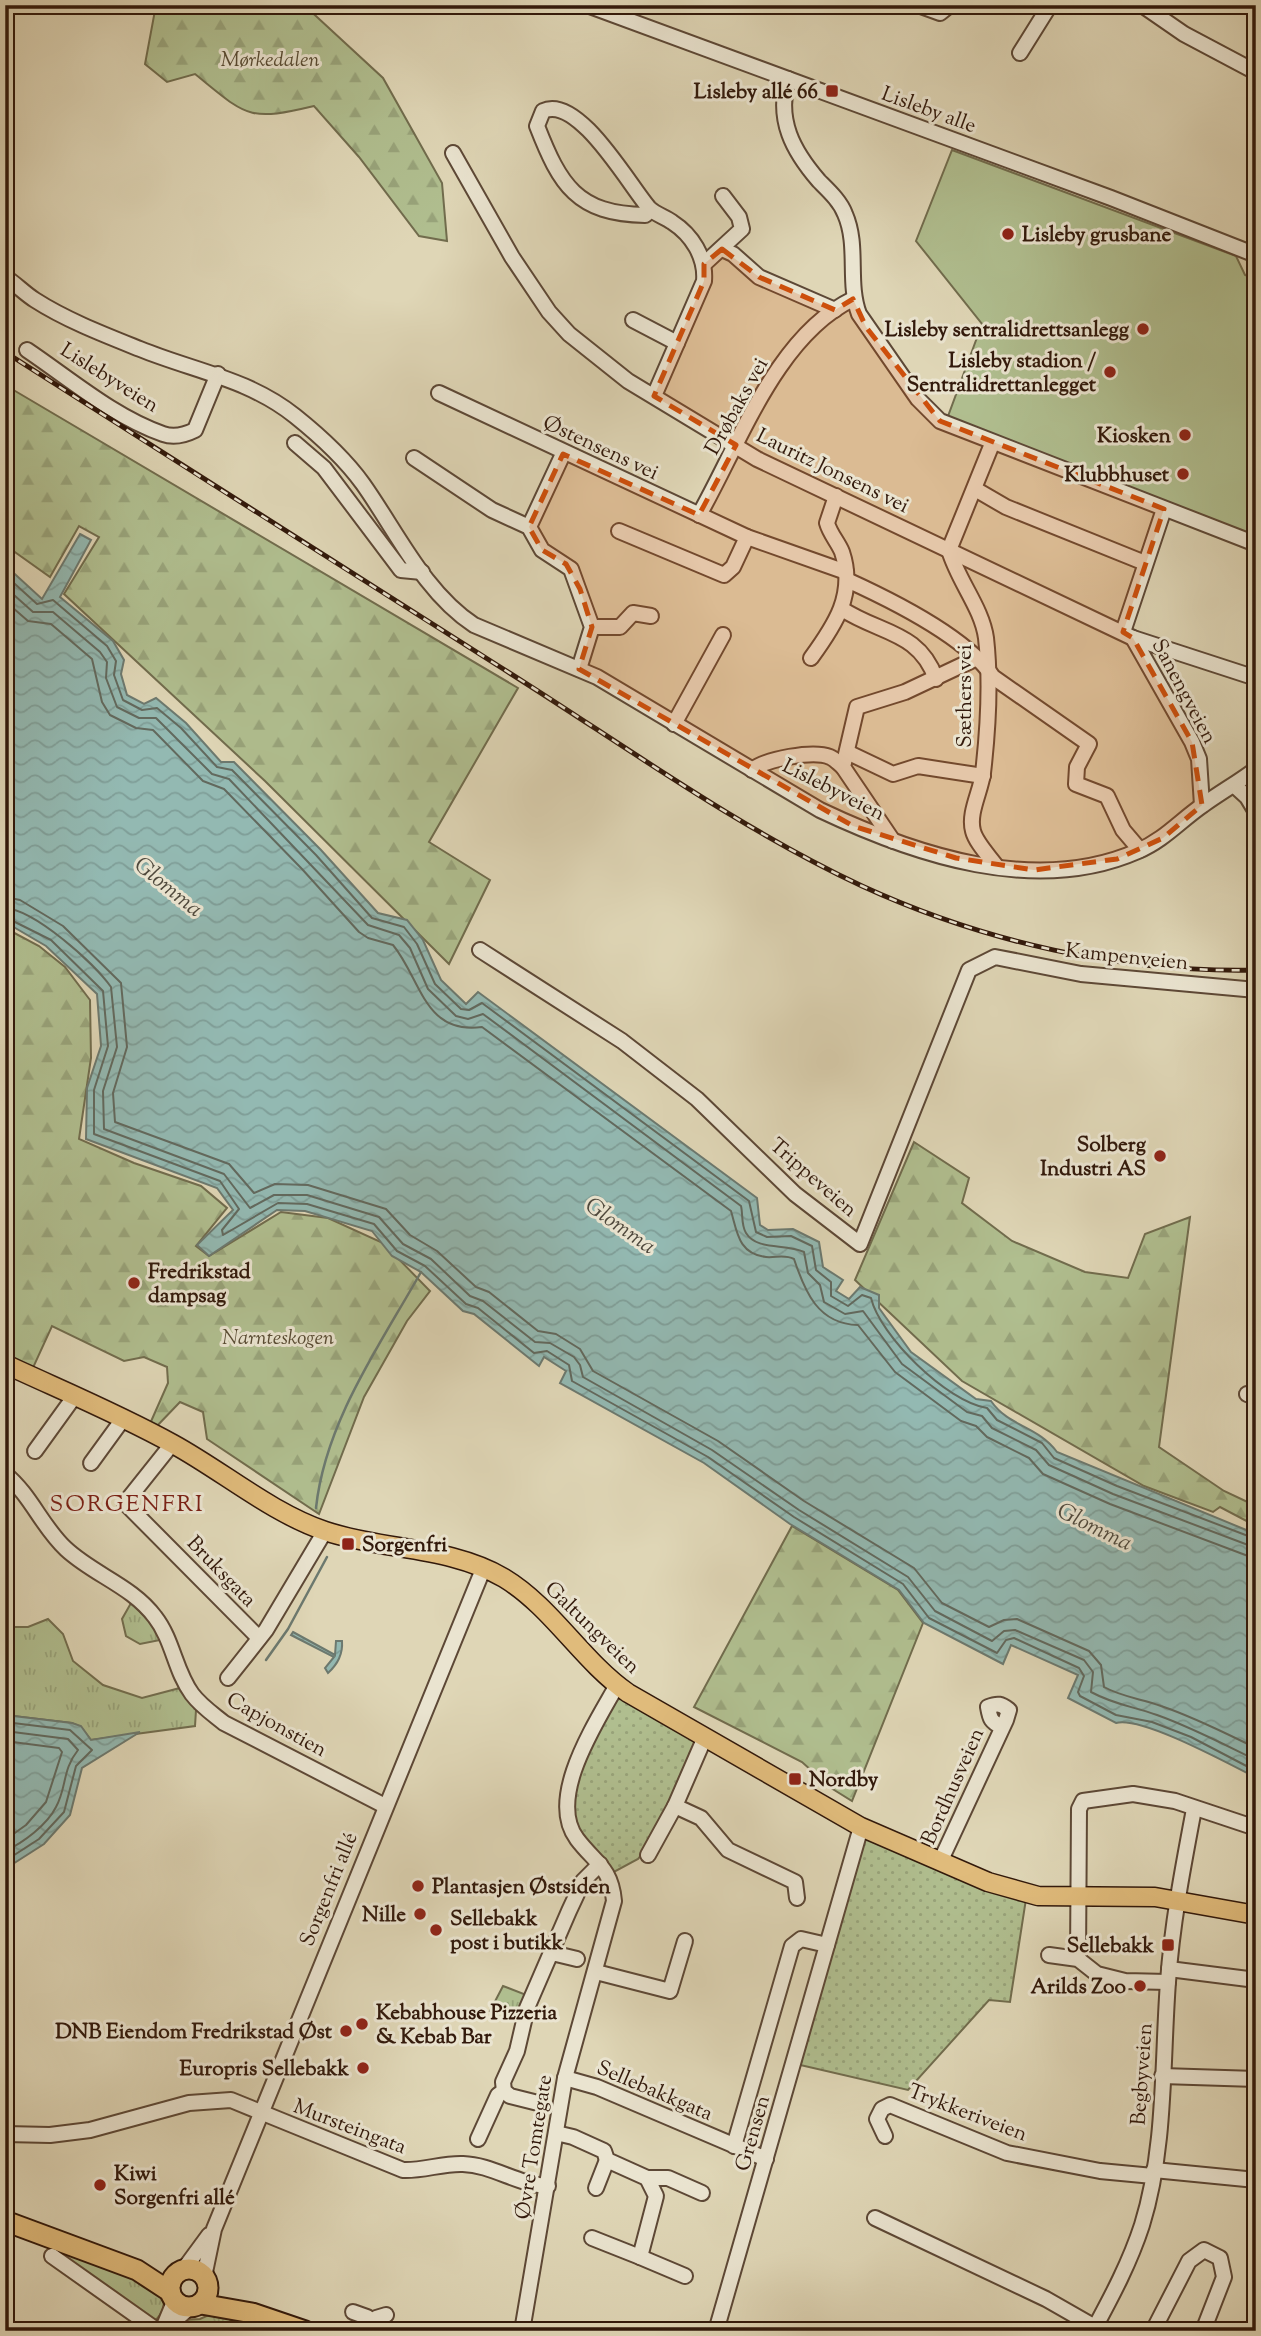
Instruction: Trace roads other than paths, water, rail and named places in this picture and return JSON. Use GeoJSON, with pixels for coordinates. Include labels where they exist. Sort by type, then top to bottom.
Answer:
{"type":"FeatureCollection","features":[{"type":"Feature","properties":{"kind":"highway"},"geometry":{"type":"LineString","coordinates":[[5,2221],[305,2331]]}},
{"type":"Feature","properties":{"kind":"main road","name":"Galtungveien"},"geometry":{"type":"LineString","coordinates":[[5,1364],[172,1444],[288,1515],[326,1531],[392,1547],[436,1552],[484,1567],[519,1587],[617,1685],[861,1827],[940,1862],[1015,1892],[1054,1898],[1105,1895],[1177,1900],[1256,1915]]}},
{"type":"Feature","properties":{"kind":"street","name":"Lisleby alle"},"geometry":{"type":"LineString","coordinates":[[587,5],[1256,255]]}},
{"type":"Feature","properties":{"kind":"street"},"geometry":{"type":"LineString","coordinates":[[918,5],[940,13],[950,5]]}},
{"type":"Feature","properties":{"kind":"street"},"geometry":{"type":"LineString","coordinates":[[1020,54],[1050,5]]}},
{"type":"Feature","properties":{"kind":"street"},"geometry":{"type":"LineString","coordinates":[[1142,5],[1184,34],[1250,69]]}},
{"type":"Feature","properties":{"kind":"street"},"geometry":{"type":"LineString","coordinates":[[788,79],[783,105],[789,137],[800,159],[840,203],[851,230],[853,299],[866,327],[931,415],[992,444],[1256,544]]}},
{"type":"Feature","properties":{"kind":"street"},"geometry":{"type":"LineString","coordinates":[[651,210],[645,215],[600,210],[572,190],[555,169],[537,126],[543,111],[550,108],[561,109],[580,121],[651,210],[682,230],[704,264],[704,281],[654,396]]}},
{"type":"Feature","properties":{"kind":"street","name":"Lauritz Jonsens vei"},"geometry":{"type":"LineString","coordinates":[[453,153],[512,257],[549,312],[590,352],[654,396],[757,459],[1128,635],[1256,678]]}},
{"type":"Feature","properties":{"kind":"street"},"geometry":{"type":"LineString","coordinates":[[704,264],[741,232],[742,226],[723,196]]}},
{"type":"Feature","properties":{"kind":"street"},"geometry":{"type":"LineString","coordinates":[[722,249],[733,254],[759,277],[835,310]]}},
{"type":"Feature","properties":{"kind":"street","name":"Lislebyveien"},"geometry":{"type":"LineString","coordinates":[[5,277],[33,299],[56,312],[143,350],[218,374],[257,391],[294,415],[329,446],[361,481],[422,572],[455,613],[474,625],[579,669],[820,810],[894,841],[997,867],[1062,870],[1117,859],[1140,850],[1163,838],[1202,805],[1235,786],[1256,769]]}},
{"type":"Feature","properties":{"kind":"street","name":"Drøbaks vei"},"geometry":{"type":"LineString","coordinates":[[699,515],[780,367],[807,336],[835,310],[853,299]]}},
{"type":"Feature","properties":{"kind":"street"},"geometry":{"type":"LineString","coordinates":[[633,320],[677,343]]}},
{"type":"Feature","properties":{"kind":"street","name":"Lislebyveien"},"geometry":{"type":"LineString","coordinates":[[27,350],[121,414],[165,435],[184,435],[195,430],[218,374]]}},
{"type":"Feature","properties":{"kind":"street","name":"Østensens vei"},"geometry":{"type":"LineString","coordinates":[[439,393],[563,454],[747,537],[846,576],[919,618],[981,663],[993,677],[1089,744],[1077,767],[1076,784],[1107,796],[1123,830],[1140,850]]}},
{"type":"Feature","properties":{"kind":"street","name":"Lislebyveien"},"geometry":{"type":"LineString","coordinates":[[295,443],[324,468],[401,570],[422,572]]}},
{"type":"Feature","properties":{"kind":"street"},"geometry":{"type":"LineString","coordinates":[[949,550],[992,444]]}},
{"type":"Feature","properties":{"kind":"street"},"geometry":{"type":"LineString","coordinates":[[529,527],[563,454]]}},
{"type":"Feature","properties":{"kind":"street"},"geometry":{"type":"LineString","coordinates":[[414,458],[492,510],[529,527],[542,550],[570,569],[592,627],[579,669]]}},
{"type":"Feature","properties":{"kind":"street"},"geometry":{"type":"LineString","coordinates":[[975,489],[1006,508],[1145,562]]}},
{"type":"Feature","properties":{"kind":"street"},"geometry":{"type":"LineString","coordinates":[[811,658],[842,609],[847,595],[841,548],[827,523],[836,496]]}},
{"type":"Feature","properties":{"kind":"street","name":"Sanengveien"},"geometry":{"type":"LineString","coordinates":[[1164,509],[1145,562],[1128,635],[1192,742],[1199,759],[1202,805]]}},
{"type":"Feature","properties":{"kind":"street"},"geometry":{"type":"LineString","coordinates":[[619,531],[724,575],[733,567],[747,537]]}},
{"type":"Feature","properties":{"kind":"street","name":"Sæthers vei"},"geometry":{"type":"LineString","coordinates":[[949,550],[959,579],[984,627],[981,663],[983,776],[974,811],[973,832],[997,867]]}},
{"type":"Feature","properties":{"kind":"street"},"geometry":{"type":"LineString","coordinates":[[842,609],[858,619],[914,643],[927,658],[936,679]]}},
{"type":"Feature","properties":{"kind":"street"},"geometry":{"type":"LineString","coordinates":[[592,627],[620,627],[633,613],[651,616]]}},
{"type":"Feature","properties":{"kind":"street"},"geometry":{"type":"LineString","coordinates":[[674,724],[723,635]]}},
{"type":"Feature","properties":{"kind":"street"},"geometry":{"type":"LineString","coordinates":[[843,767],[857,707],[981,663]]}},
{"type":"Feature","properties":{"kind":"street"},"geometry":{"type":"LineString","coordinates":[[847,752],[893,774],[918,766],[983,776]]}},
{"type":"Feature","properties":{"kind":"street"},"geometry":{"type":"LineString","coordinates":[[752,770],[770,760],[823,755],[843,767],[894,841]]}},
{"type":"Feature","properties":{"kind":"street"},"geometry":{"type":"LineString","coordinates":[[1235,786],[1251,798],[1256,812]]}},
{"type":"Feature","properties":{"kind":"street","name":"Trippeveien"},"geometry":{"type":"LineString","coordinates":[[480,950],[622,1041],[697,1098],[795,1194],[860,1244],[969,970],[995,957]]}},
{"type":"Feature","properties":{"kind":"street","name":"Kampenveien"},"geometry":{"type":"LineString","coordinates":[[995,957],[1081,974],[1256,990]]}},
{"type":"Feature","properties":{"kind":"street"},"geometry":{"type":"LineString","coordinates":[[35,1451],[74,1397]]}},
{"type":"Feature","properties":{"kind":"street"},"geometry":{"type":"LineString","coordinates":[[91,1463],[123,1419]]}},
{"type":"Feature","properties":{"kind":"street","name":"Bruksgata"},"geometry":{"type":"LineString","coordinates":[[172,1444],[125,1503],[259,1638]]}},
{"type":"Feature","properties":{"kind":"street","name":"Capjonstien"},"geometry":{"type":"LineString","coordinates":[[5,1474],[24,1491],[64,1548],[141,1601],[155,1616],[170,1643],[184,1681],[201,1704],[224,1723],[385,1806]]}},
{"type":"Feature","properties":{"kind":"street","name":"Bruksgata"},"geometry":{"type":"LineString","coordinates":[[228,1678],[259,1638],[326,1531]]}},
{"type":"Feature","properties":{"kind":"street","name":"Sorgenfri allé"},"geometry":{"type":"LineString","coordinates":[[214,2229],[484,1567]]}},
{"type":"Feature","properties":{"kind":"street","name":"Øvre Tomtegate"},"geometry":{"type":"LineString","coordinates":[[522,2331],[565,2078],[614,1901],[608,1872],[569,1826],[568,1788],[592,1732],[617,1685]]}},
{"type":"Feature","properties":{"kind":"street","name":"Bordhusveien"},"geometry":{"type":"LineString","coordinates":[[940,1862],[1002,1727]]}},
{"type":"Feature","properties":{"kind":"street"},"geometry":{"type":"LineString","coordinates":[[648,1855],[675,1807],[705,1737]]}},
{"type":"Feature","properties":{"kind":"street"},"geometry":{"type":"LineString","coordinates":[[1078,1959],[1079,1809],[1083,1801],[1133,1794],[1175,1801],[1256,1828]]}},
{"type":"Feature","properties":{"kind":"street"},"geometry":{"type":"LineString","coordinates":[[675,1807],[701,1818],[728,1850],[795,1882],[797,1898]]}},
{"type":"Feature","properties":{"kind":"street","name":"Begbyveien"},"geometry":{"type":"LineString","coordinates":[[1094,2329],[1124,2272],[1142,2223],[1154,2173],[1177,1900],[1194,1809]]}},
{"type":"Feature","properties":{"kind":"street","name":"Grensen"},"geometry":{"type":"LineString","coordinates":[[716,2331],[861,1827]]}},
{"type":"Feature","properties":{"kind":"street"},"geometry":{"type":"LineString","coordinates":[[538,2103],[514,2099],[505,2091],[503,2085],[517,2051],[527,2008],[583,1881],[600,1864]]}},
{"type":"Feature","properties":{"kind":"street","name":"Grensen"},"geometry":{"type":"LineString","coordinates":[[733,2146],[792,1946],[801,1939],[827,1945]]}},
{"type":"Feature","properties":{"kind":"street"},"geometry":{"type":"LineString","coordinates":[[596,1972],[670,1991],[685,1941]]}},
{"type":"Feature","properties":{"kind":"street"},"geometry":{"type":"LineString","coordinates":[[552,1953],[577,1959]]}},
{"type":"Feature","properties":{"kind":"street"},"geometry":{"type":"LineString","coordinates":[[1049,1955],[1078,1959],[1097,1974],[1125,1981],[1169,1976],[1256,1980]]}},
{"type":"Feature","properties":{"kind":"street"},"geometry":{"type":"LineString","coordinates":[[1162,2076],[1256,2079]]}},
{"type":"Feature","properties":{"kind":"street","name":"Sellebakkgata"},"geometry":{"type":"LineString","coordinates":[[565,2078],[597,2087],[766,2160]]}},
{"type":"Feature","properties":{"kind":"street"},"geometry":{"type":"LineString","coordinates":[[478,2138],[498,2095],[505,2091]]}},
{"type":"Feature","properties":{"kind":"street","name":"Mursteingata"},"geometry":{"type":"LineString","coordinates":[[5,2134],[50,2135],[90,2130],[189,2103],[221,2099],[240,2102],[403,2170],[421,2171],[462,2164],[501,2173],[534,2186],[548,2186]]}},
{"type":"Feature","properties":{"kind":"street","name":"Trykkeriveien"},"geometry":{"type":"LineString","coordinates":[[885,2136],[877,2119],[882,2109],[890,2105],[1007,2153],[1100,2171],[1256,2180]]}},
{"type":"Feature","properties":{"kind":"street"},"geometry":{"type":"LineString","coordinates":[[556,2133],[573,2137],[604,2151],[607,2160],[596,2188]]}},
{"type":"Feature","properties":{"kind":"street"},"geometry":{"type":"LineString","coordinates":[[607,2160],[647,2178],[668,2178],[702,2193]]}},
{"type":"Feature","properties":{"kind":"street"},"geometry":{"type":"LineString","coordinates":[[639,2256],[656,2196],[647,2178]]}},
{"type":"Feature","properties":{"kind":"street"},"geometry":{"type":"LineString","coordinates":[[875,2218],[1046,2299],[1094,2329]]}},
{"type":"Feature","properties":{"kind":"street"},"geometry":{"type":"LineString","coordinates":[[188,2289],[214,2229]]}},
{"type":"Feature","properties":{"kind":"street"},"geometry":{"type":"LineString","coordinates":[[52,2256],[161,2331],[188,2289],[214,2229]]}},
{"type":"Feature","properties":{"kind":"street"},"geometry":{"type":"LineString","coordinates":[[592,2238],[685,2276]]}},
{"type":"Feature","properties":{"kind":"street"},"geometry":{"type":"LineString","coordinates":[[1153,2331],[1189,2261],[1204,2250],[1220,2258],[1224,2277],[1203,2331]]}},
{"type":"Feature","properties":{"kind":"street"},"geometry":{"type":"LineString","coordinates":[[353,2312],[367,2317],[371,2327]]}},
{"type":"Feature","properties":{"kind":"street"},"geometry":{"type":"LineString","coordinates":[[371,2327],[376,2318],[386,2315]]}},
{"type":"Feature","properties":{"kind":"water","name":"Glomma"},"geometry":{"type":"Polygon","coordinates":[[[80,534],[91,540],[60,597],[113,641],[124,660],[121,674],[127,695],[144,704],[156,698],[186,723],[221,762],[234,762],[321,850],[378,913],[407,920],[423,940],[441,980],[466,1004],[478,992],[757,1198],[760,1225],[768,1230],[793,1229],[819,1242],[823,1267],[843,1280],[836,1291],[849,1299],[860,1287],[879,1295],[879,1308],[911,1352],[976,1399],[991,1401],[998,1410],[1041,1437],[1057,1452],[1256,1534],[1256,1791],[1251,1775],[1203,1751],[1144,1726],[1116,1723],[1068,1698],[1078,1675],[1011,1645],[1003,1664],[924,1623],[899,1590],[790,1524],[704,1463],[560,1383],[566,1371],[544,1357],[539,1366],[474,1314],[463,1311],[421,1272],[392,1256],[372,1231],[305,1211],[277,1210],[209,1256],[197,1245],[233,1210],[217,1188],[86,1139],[87,1088],[101,1046],[97,994],[46,946],[5,922],[5,565],[42,599],[80,534]]]}},
{"type":"Feature","properties":{"kind":"water"},"geometry":{"type":"Polygon","coordinates":[[[293,1632],[335,1655],[336,1641],[342,1641],[342,1650],[335,1666],[328,1673],[325,1668],[334,1657],[291,1635],[293,1632]]]}},
{"type":"Feature","properties":{"kind":"water"},"geometry":{"type":"Polygon","coordinates":[[[5,1715],[72,1723],[81,1726],[91,1740],[140,1732],[82,1768],[70,1815],[44,1844],[5,1869],[5,1715]]]}},
{"type":"Feature","properties":{"kind":"waterway"},"geometry":{"type":"LineString","coordinates":[[316,1508],[321,1476],[342,1415],[372,1356],[421,1272]]}},
{"type":"Feature","properties":{"kind":"waterway"},"geometry":{"type":"LineString","coordinates":[[266,1660],[288,1629],[327,1557]]}},
{"type":"Feature","properties":{"kind":"railway"},"geometry":{"type":"LineString","coordinates":[[5,352],[676,781],[768,837],[862,886],[956,923],[1054,950],[1155,966],[1256,970]]}},
{"type":"Feature","properties":{"kind":"place","name":"Lisleby allé 66"},"geometry":{"type":"Point","coordinates":[832,91]}},
{"type":"Feature","properties":{"kind":"place","name":"Lisleby grusbane"},"geometry":{"type":"Point","coordinates":[1008,234]}},
{"type":"Feature","properties":{"kind":"place","name":"Lisleby sentralidrettsanlegg"},"geometry":{"type":"Point","coordinates":[1143,329]}},
{"type":"Feature","properties":{"kind":"place","name":"Lisleby stadion / Sentralidrettanlegget"},"geometry":{"type":"Point","coordinates":[1110,372]}},
{"type":"Feature","properties":{"kind":"place","name":"Kiosken"},"geometry":{"type":"Point","coordinates":[1185,435]}},
{"type":"Feature","properties":{"kind":"place","name":"Klubbhuset"},"geometry":{"type":"Point","coordinates":[1183,474]}},
{"type":"Feature","properties":{"kind":"place","name":"Solberg Industri AS"},"geometry":{"type":"Point","coordinates":[1160,1156]}},
{"type":"Feature","properties":{"kind":"place","name":"Fredrikstad dampsag"},"geometry":{"type":"Point","coordinates":[134,1283]}},
{"type":"Feature","properties":{"kind":"place","name":"Sorgenfri"},"geometry":{"type":"Point","coordinates":[348,1544]}},
{"type":"Feature","properties":{"kind":"place","name":"Nordby"},"geometry":{"type":"Point","coordinates":[795,1779]}},
{"type":"Feature","properties":{"kind":"place","name":"Plantasjen Østsiden"},"geometry":{"type":"Point","coordinates":[418,1886]}},
{"type":"Feature","properties":{"kind":"place","name":"Nille"},"geometry":{"type":"Point","coordinates":[420,1914]}},
{"type":"Feature","properties":{"kind":"place","name":"Sellebakk post i butikk"},"geometry":{"type":"Point","coordinates":[436,1930]}},
{"type":"Feature","properties":{"kind":"place","name":"Sellebakk"},"geometry":{"type":"Point","coordinates":[1168,1945]}},
{"type":"Feature","properties":{"kind":"place","name":"Arilds Zoo"},"geometry":{"type":"Point","coordinates":[1140,1986]}},
{"type":"Feature","properties":{"kind":"place","name":"Kebabhouse Pizzeria & Kebab Bar"},"geometry":{"type":"Point","coordinates":[362,2024]}},
{"type":"Feature","properties":{"kind":"place","name":"DNB Eiendom Fredrikstad Øst"},"geometry":{"type":"Point","coordinates":[346,2031]}},
{"type":"Feature","properties":{"kind":"place","name":"Europris Sellebakk"},"geometry":{"type":"Point","coordinates":[363,2068]}},
{"type":"Feature","properties":{"kind":"place","name":"Kiwi Sorgenfri allé"},"geometry":{"type":"Point","coordinates":[100,2185]}},
{"type":"Feature","properties":{"kind":"district","name":"SORGENFRI"},"geometry":{"type":"Point","coordinates":[127,1503]}},
{"type":"Feature","properties":{"kind":"park label","name":"Mørkedalen"},"geometry":{"type":"Point","coordinates":[270,59]}},
{"type":"Feature","properties":{"kind":"park label","name":"Narnteskogen"},"geometry":{"type":"Point","coordinates":[278,1337]}}]}
